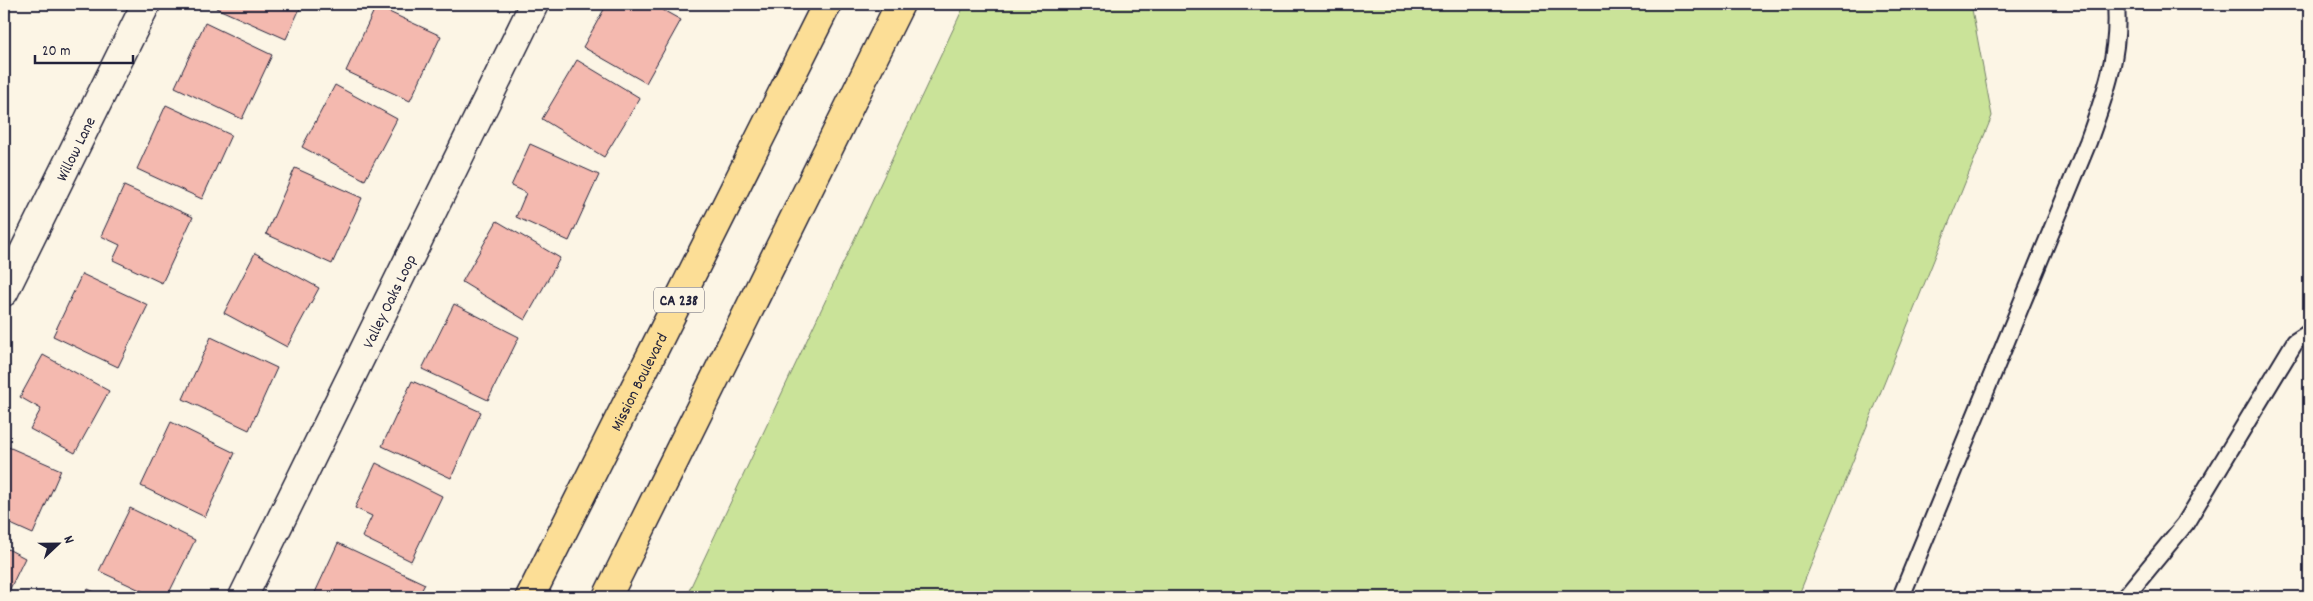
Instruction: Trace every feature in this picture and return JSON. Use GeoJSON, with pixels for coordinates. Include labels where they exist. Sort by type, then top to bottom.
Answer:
{"type":"FeatureCollection","features":[{"type":"Feature","properties":{"kind":"main road","name":"Mission Boulevard"},"geometry":{"type":"LineString","coordinates":[[530,597],[827,4]]}},
{"type":"Feature","properties":{"kind":"main road"},"geometry":{"type":"LineString","coordinates":[[607,597],[900,4]]}},
{"type":"Feature","properties":{"kind":"street","name":"Willow Lane"},"geometry":{"type":"LineString","coordinates":[[4,292],[146,4]]}},
{"type":"Feature","properties":{"kind":"street","name":"Valley Oaks Loop"},"geometry":{"type":"LineString","coordinates":[[243,597],[534,4]]}},
{"type":"Feature","properties":{"kind":"lane"},"geometry":{"type":"LineString","coordinates":[[1902,597],[2088,142],[2110,82],[2118,23],[2116,4]]}},
{"type":"Feature","properties":{"kind":"lane"},"geometry":{"type":"LineString","coordinates":[[2125,597],[2186,524],[2296,342],[2309,333]]}},
{"type":"Feature","properties":{"kind":"green space"},"geometry":{"type":"Polygon","coordinates":[[[965,4],[1971,4],[1992,116],[1798,597],[686,597],[965,4]]]}},
{"type":"Feature","properties":{"kind":"building"},"geometry":{"type":"Polygon","coordinates":[[[218,4],[302,4],[286,39],[216,8],[218,4]]]}},
{"type":"Feature","properties":{"kind":"building"},"geometry":{"type":"Polygon","coordinates":[[[607,4],[652,4],[681,20],[646,83],[583,47],[607,4]]]}},
{"type":"Feature","properties":{"kind":"building"},"geometry":{"type":"Polygon","coordinates":[[[376,6],[441,36],[410,101],[346,71],[376,6]]]}},
{"type":"Feature","properties":{"kind":"building"},"geometry":{"type":"Polygon","coordinates":[[[205,23],[272,55],[242,119],[175,87],[205,23]]]}},
{"type":"Feature","properties":{"kind":"building"},"geometry":{"type":"Polygon","coordinates":[[[577,60],[640,98],[604,157],[542,119],[577,60]]]}},
{"type":"Feature","properties":{"kind":"building"},"geometry":{"type":"Polygon","coordinates":[[[335,85],[397,119],[365,180],[302,147],[335,85]]]}},
{"type":"Feature","properties":{"kind":"building"},"geometry":{"type":"Polygon","coordinates":[[[166,105],[231,135],[202,199],[137,169],[166,105]]]}},
{"type":"Feature","properties":{"kind":"building"},"geometry":{"type":"Polygon","coordinates":[[[530,144],[599,175],[569,241],[516,217],[526,193],[511,186],[530,144]]]}},
{"type":"Feature","properties":{"kind":"building"},"geometry":{"type":"Polygon","coordinates":[[[295,168],[362,198],[332,264],[266,234],[295,168]]]}},
{"type":"Feature","properties":{"kind":"building"},"geometry":{"type":"Polygon","coordinates":[[[124,186],[193,217],[162,283],[113,260],[120,245],[101,236],[124,186]]]}},
{"type":"Feature","properties":{"kind":"building"},"geometry":{"type":"Polygon","coordinates":[[[497,221],[560,258],[525,320],[462,282],[497,221]]]}},
{"type":"Feature","properties":{"kind":"building"},"geometry":{"type":"Polygon","coordinates":[[[255,253],[319,288],[287,347],[224,313],[255,253]]]}},
{"type":"Feature","properties":{"kind":"building"},"geometry":{"type":"Polygon","coordinates":[[[82,274],[148,305],[118,367],[53,336],[82,274]]]}},
{"type":"Feature","properties":{"kind":"building"},"geometry":{"type":"Polygon","coordinates":[[[454,304],[519,337],[488,400],[422,369],[454,304]]]}},
{"type":"Feature","properties":{"kind":"building"},"geometry":{"type":"Polygon","coordinates":[[[211,337],[277,368],[249,430],[183,399],[211,337]]]}},
{"type":"Feature","properties":{"kind":"building"},"geometry":{"type":"Polygon","coordinates":[[[43,355],[109,391],[75,453],[30,429],[41,409],[20,397],[43,355]]]}},
{"type":"Feature","properties":{"kind":"building"},"geometry":{"type":"Polygon","coordinates":[[[412,381],[481,412],[451,478],[382,446],[412,381]]]}},
{"type":"Feature","properties":{"kind":"building"},"geometry":{"type":"Polygon","coordinates":[[[171,422],[235,453],[205,517],[141,486],[171,422]]]}},
{"type":"Feature","properties":{"kind":"building"},"geometry":{"type":"Polygon","coordinates":[[[4,445],[61,470],[33,534],[4,521],[4,445]]]}},
{"type":"Feature","properties":{"kind":"building"},"geometry":{"type":"Polygon","coordinates":[[[376,463],[442,496],[411,561],[362,537],[372,516],[355,508],[376,463]]]}},
{"type":"Feature","properties":{"kind":"building"},"geometry":{"type":"Polygon","coordinates":[[[130,508],[195,540],[167,597],[155,597],[99,571],[130,508]]]}},
{"type":"Feature","properties":{"kind":"building"},"geometry":{"type":"Polygon","coordinates":[[[338,543],[425,584],[418,597],[313,597],[338,543]]]}},
{"type":"Feature","properties":{"kind":"building"},"geometry":{"type":"Polygon","coordinates":[[[4,547],[25,558],[6,597],[4,597],[4,547]]]}},
{"type":"Feature","properties":{"kind":"building"},"geometry":{"type":"Polygon","coordinates":[[[88,589],[105,597],[84,597],[88,589]]]}}]}
